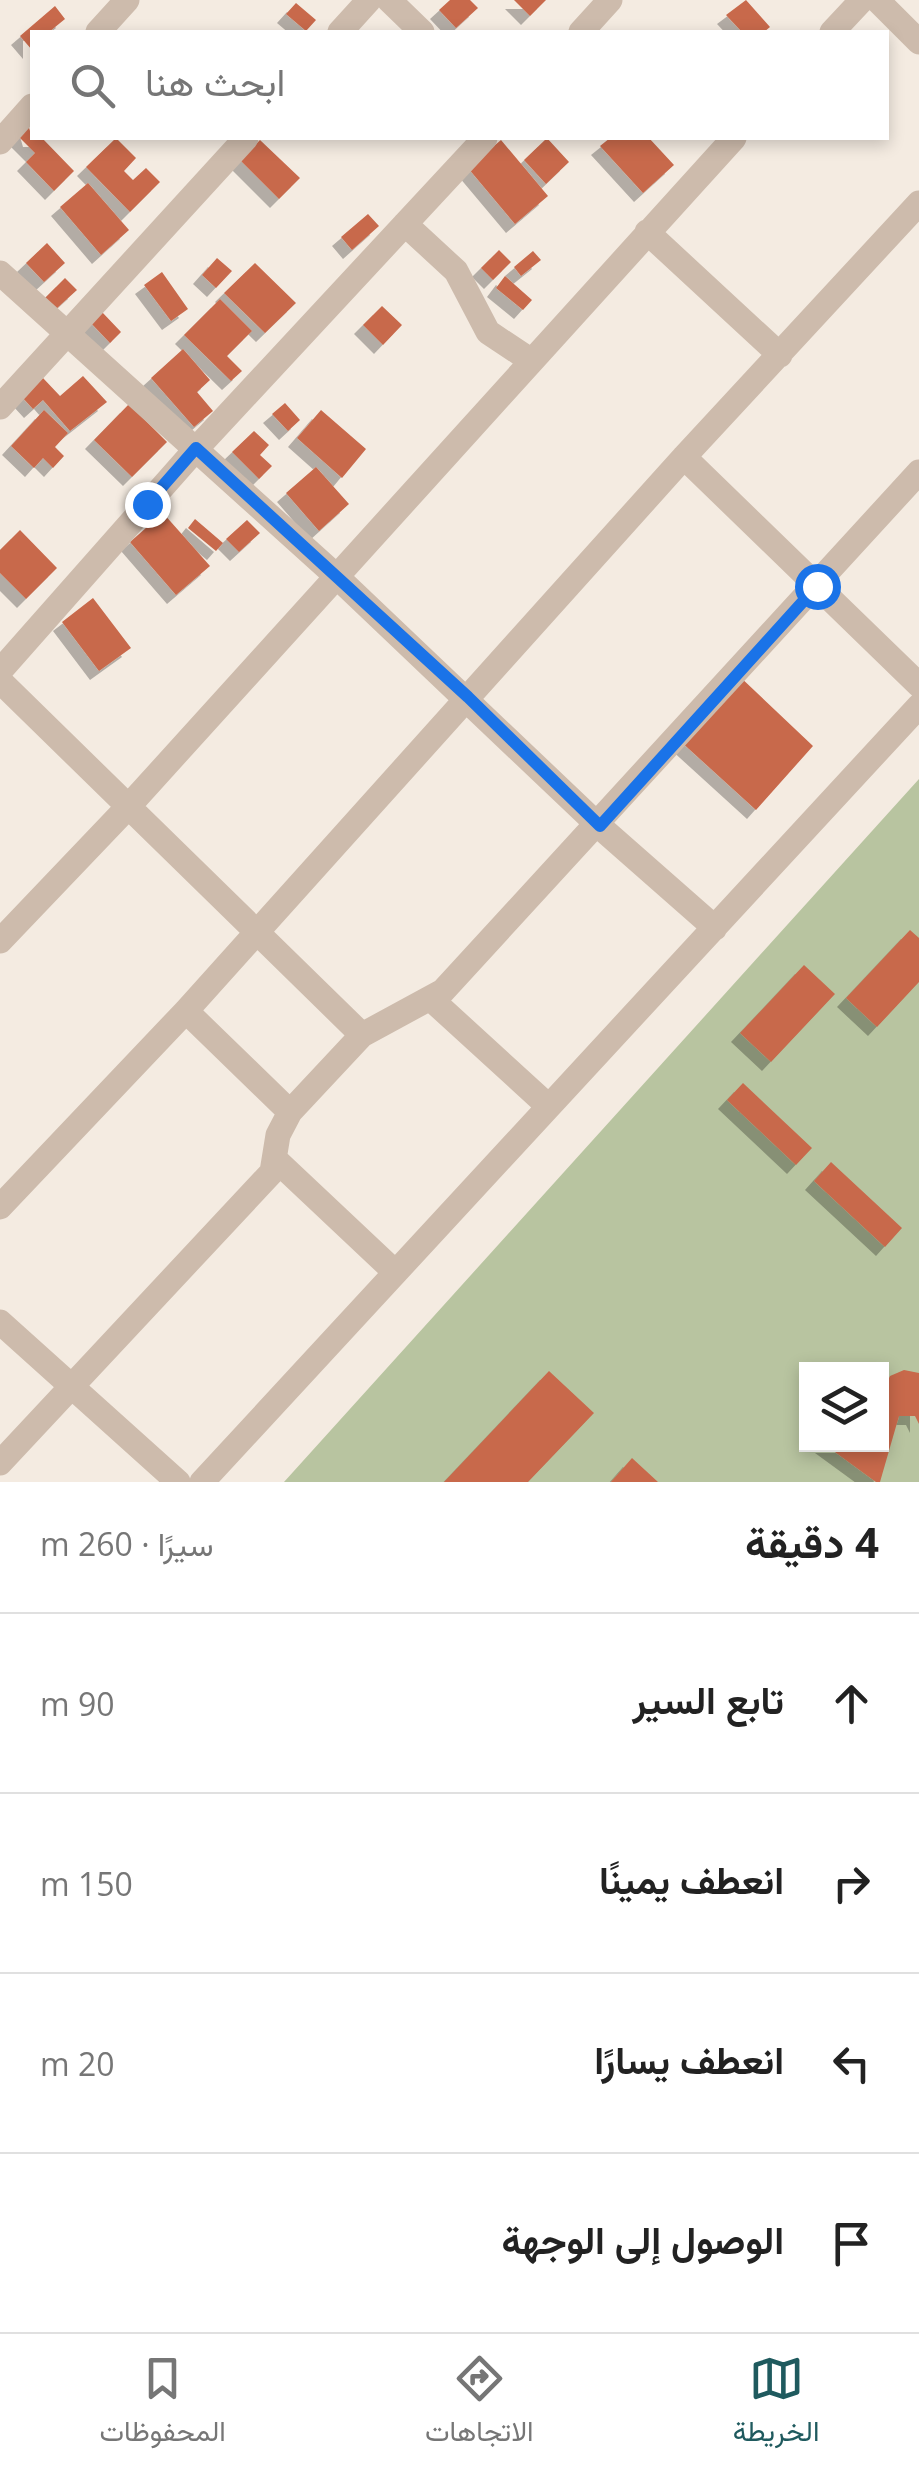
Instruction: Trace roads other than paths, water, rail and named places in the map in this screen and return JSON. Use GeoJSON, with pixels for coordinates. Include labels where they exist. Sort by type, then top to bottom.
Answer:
{"type":"FeatureCollection","features":[{"type":"Feature","properties":{"kind":"street"},"geometry":{"type":"LineString","coordinates":[[100,30],[127,0]]}},
{"type":"Feature","properties":{"kind":"street"},"geometry":{"type":"LineString","coordinates":[[342,30],[369,0]]}},
{"type":"Feature","properties":{"kind":"street"},"geometry":{"type":"LineString","coordinates":[[388,0],[420,30]]}},
{"type":"Feature","properties":{"kind":"street"},"geometry":{"type":"LineString","coordinates":[[582,30],[610,0]]}},
{"type":"Feature","properties":{"kind":"street"},"geometry":{"type":"LineString","coordinates":[[834,30],[862,0]]}},
{"type":"Feature","properties":{"kind":"street"},"geometry":{"type":"LineString","coordinates":[[876,0],[919,42]]}},
{"type":"Feature","properties":{"kind":"street"},"geometry":{"type":"LineString","coordinates":[[0,142],[30,108]]}},
{"type":"Feature","properties":{"kind":"street"},"geometry":{"type":"LineString","coordinates":[[0,407],[244,140]]}},
{"type":"Feature","properties":{"kind":"street"},"geometry":{"type":"LineString","coordinates":[[0,671],[196,448],[484,140]]}},
{"type":"Feature","properties":{"kind":"street"},"geometry":{"type":"LineString","coordinates":[[0,941],[9,914],[127,808],[334,574],[732,140]]}},
{"type":"Feature","properties":{"kind":"street"},"geometry":{"type":"LineString","coordinates":[[0,1207],[186,1011],[253,932],[919,203]]}},
{"type":"Feature","properties":{"kind":"street"},"geometry":{"type":"LineString","coordinates":[[406,224],[456,271],[488,332],[530,360]]}},
{"type":"Feature","properties":{"kind":"street"},"geometry":{"type":"LineString","coordinates":[[646,232],[780,355]]}},
{"type":"Feature","properties":{"kind":"street"},"geometry":{"type":"LineString","coordinates":[[0,273],[334,574],[600,826],[715,928]]}},
{"type":"Feature","properties":{"kind":"street"},"geometry":{"type":"LineString","coordinates":[[684,457],[919,686]]}},
{"type":"Feature","properties":{"kind":"street"},"geometry":{"type":"LineString","coordinates":[[0,1463],[264,1181],[276,1160],[278,1135],[290,1112],[362,1035],[443,991],[600,826],[919,472]]}},
{"type":"Feature","properties":{"kind":"street"},"geometry":{"type":"LineString","coordinates":[[0,681],[362,1035]]}},
{"type":"Feature","properties":{"kind":"street"},"geometry":{"type":"LineString","coordinates":[[202,1482],[919,706]]}},
{"type":"Feature","properties":{"kind":"street"},"geometry":{"type":"LineString","coordinates":[[430,999],[548,1105]]}},
{"type":"Feature","properties":{"kind":"street"},"geometry":{"type":"LineString","coordinates":[[186,1011],[290,1112]]}},
{"type":"Feature","properties":{"kind":"street"},"geometry":{"type":"LineString","coordinates":[[276,1160],[395,1272]]}},
{"type":"Feature","properties":{"kind":"street"},"geometry":{"type":"LineString","coordinates":[[0,1322],[178,1482]]}}]}
